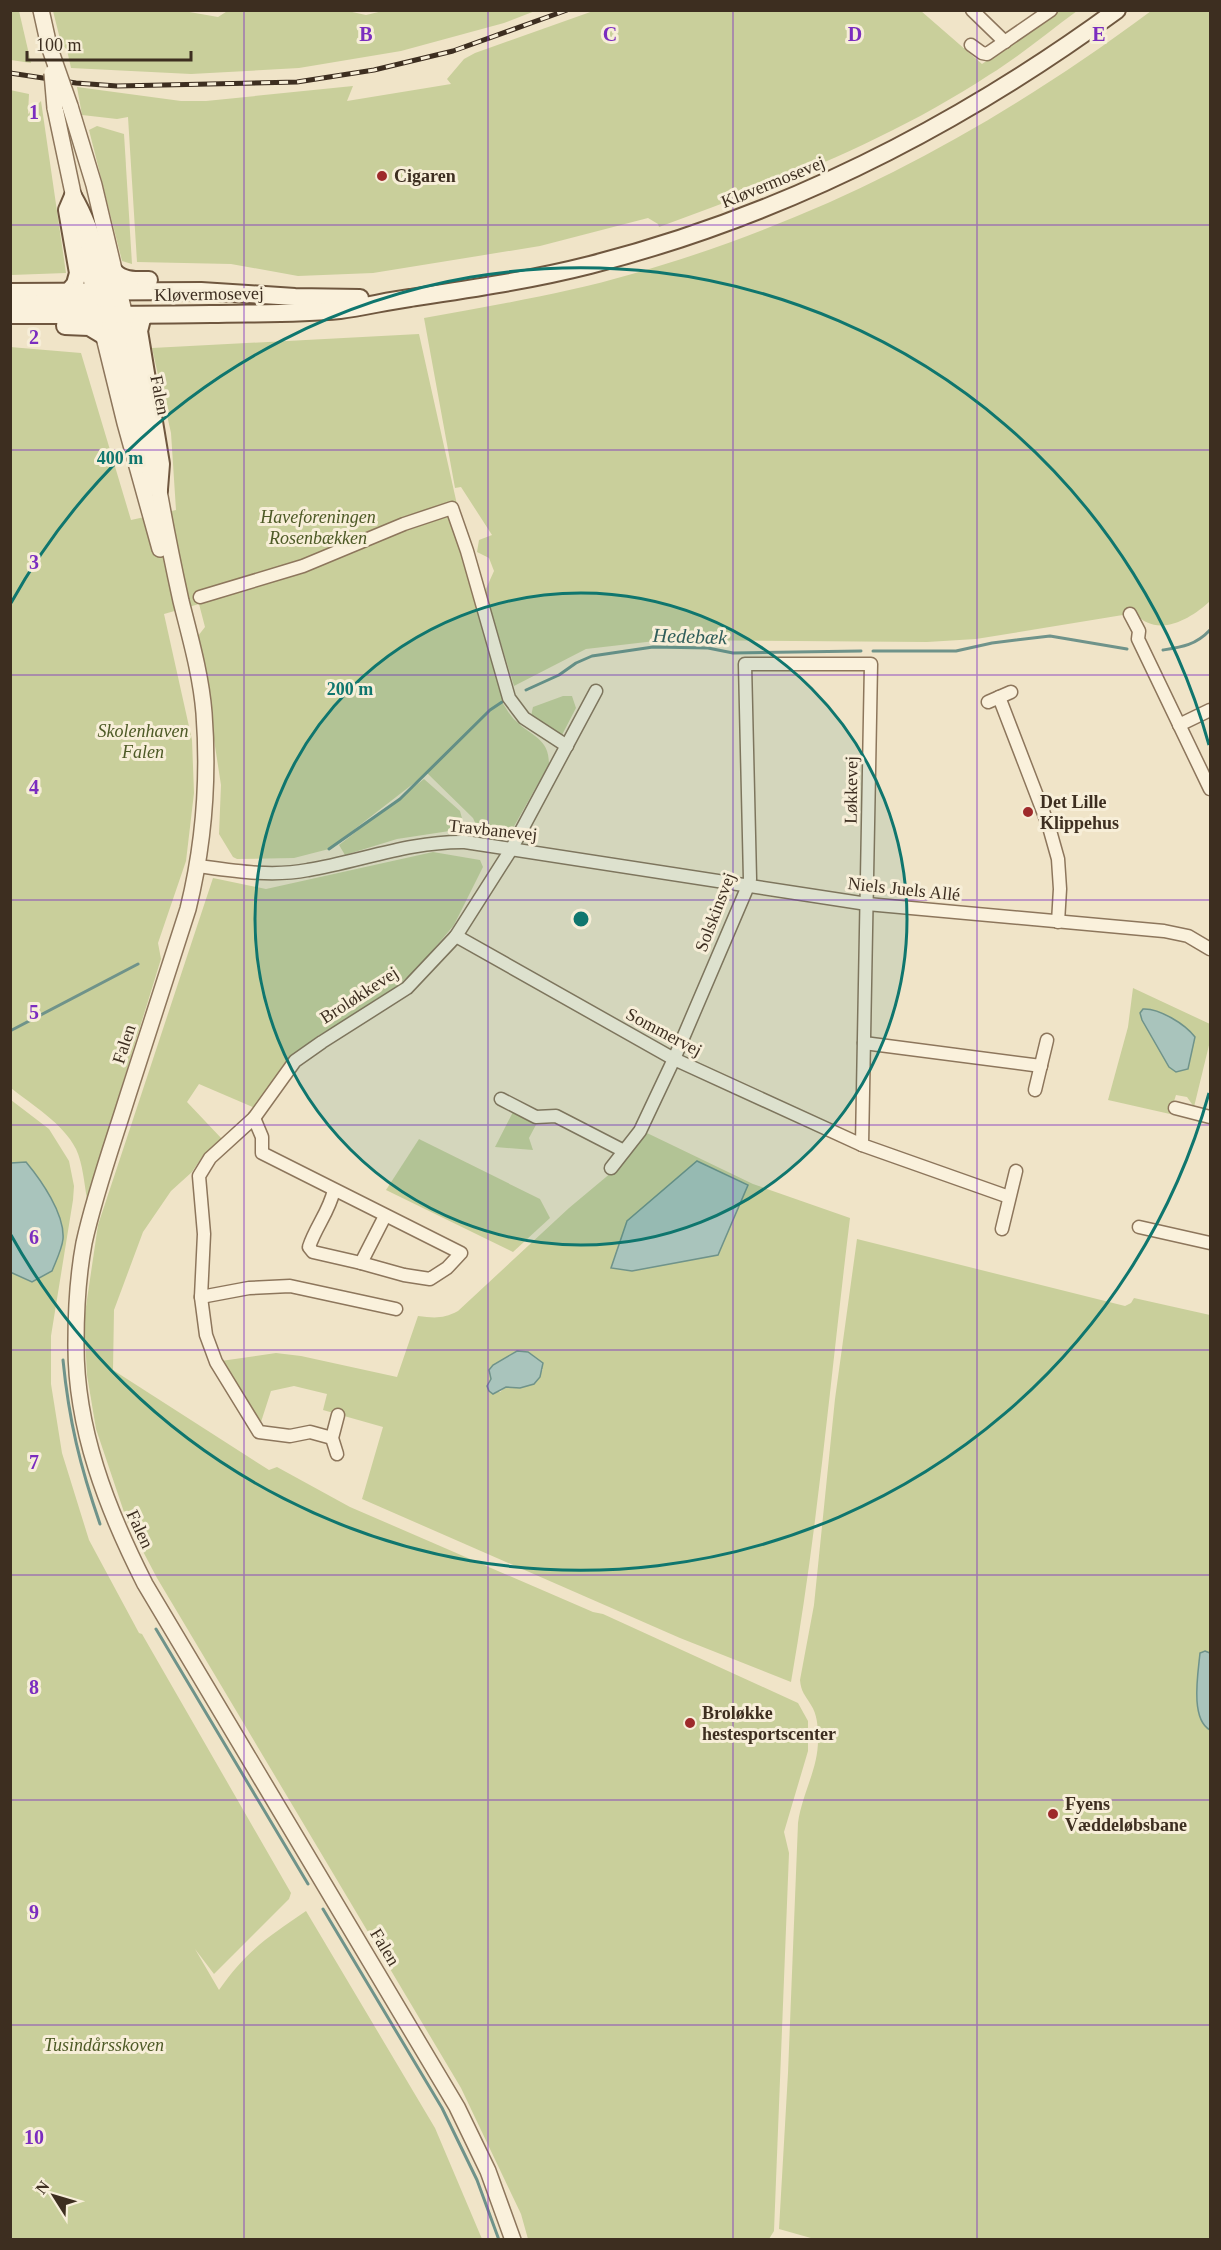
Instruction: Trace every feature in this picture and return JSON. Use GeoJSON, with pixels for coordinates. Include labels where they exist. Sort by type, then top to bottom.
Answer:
{"type":"FeatureCollection","features":[{"type":"Feature","properties":{"kind":"main road","name":"Kløvermosevej"},"geometry":{"type":"LineString","coordinates":[[10,292],[69,291],[146,315],[278,313],[342,310],[406,298],[470,290],[588,265],[664,244],[773,205],[847,174],[970,108],[1027,73],[1117,10]]}},
{"type":"Feature","properties":{"kind":"main road"},"geometry":{"type":"LineString","coordinates":[[69,291],[78,277],[67,210],[73,196]]}},
{"type":"Feature","properties":{"kind":"main road"},"geometry":{"type":"LineString","coordinates":[[73,196],[85,217],[103,271],[146,460],[159,490]]}},
{"type":"Feature","properties":{"kind":"main road"},"geometry":{"type":"LineString","coordinates":[[114,271],[117,275],[129,280],[261,286],[295,297]]}},
{"type":"Feature","properties":{"kind":"main road","name":"Kløvermosevej"},"geometry":{"type":"LineString","coordinates":[[10,315],[201,291],[295,297],[406,298]]}},
{"type":"Feature","properties":{"kind":"main road"},"geometry":{"type":"LineString","coordinates":[[10,304],[109,303]]}},
{"type":"Feature","properties":{"kind":"main road"},"geometry":{"type":"LineString","coordinates":[[146,315],[142,319],[139,331],[161,464],[159,490]]}},
{"type":"Feature","properties":{"kind":"main road"},"geometry":{"type":"LineString","coordinates":[[10,325],[89,327],[104,336]]}},
{"type":"Feature","properties":{"kind":"street","name":"Falen"},"geometry":{"type":"LineString","coordinates":[[40,10],[63,107],[73,196]]}},
{"type":"Feature","properties":{"kind":"street"},"geometry":{"type":"LineString","coordinates":[[972,10],[1005,42]]}},
{"type":"Feature","properties":{"kind":"street"},"geometry":{"type":"LineString","coordinates":[[971,45],[985,54],[1052,10]]}},
{"type":"Feature","properties":{"kind":"street","name":"Falen"},"geometry":{"type":"LineString","coordinates":[[63,107],[94,185],[114,271],[104,336],[190,671],[204,758]]}},
{"type":"Feature","properties":{"kind":"street","name":"Falen"},"geometry":{"type":"LineString","coordinates":[[159,490],[204,712],[205,812],[199,866],[188,909],[105,1169],[84,1243],[78,1291],[76,1344],[79,1392],[89,1442],[101,1488],[118,1530],[145,1584],[457,2107],[488,2171],[513,2240]]}},
{"type":"Feature","properties":{"kind":"street"},"geometry":{"type":"LineString","coordinates":[[200,597],[303,566],[404,524],[452,508],[467,551],[509,698],[524,718],[567,746]]}},
{"type":"Feature","properties":{"kind":"street"},"geometry":{"type":"LineString","coordinates":[[1130,614],[1138,630],[1138,639],[1210,789]]}},
{"type":"Feature","properties":{"kind":"street","name":"Solskinsvej"},"geometry":{"type":"LineString","coordinates":[[611,1168],[640,1131],[674,1059],[750,879],[745,664]]}},
{"type":"Feature","properties":{"kind":"street","name":"Løkkevej"},"geometry":{"type":"LineString","coordinates":[[745,664],[870,664],[862,1145]]}},
{"type":"Feature","properties":{"kind":"street","name":"Broløkkevej"},"geometry":{"type":"LineString","coordinates":[[332,1438],[310,1432],[290,1436],[259,1432],[216,1362],[206,1335],[201,1297],[204,1234],[199,1176],[210,1158],[254,1118],[295,1061],[407,988],[456,936],[512,848],[596,692]]}},
{"type":"Feature","properties":{"kind":"street"},"geometry":{"type":"LineString","coordinates":[[999,697],[1049,827],[1058,858],[1060,889],[1058,922]]}},
{"type":"Feature","properties":{"kind":"street"},"geometry":{"type":"LineString","coordinates":[[1179,725],[1210,710]]}},
{"type":"Feature","properties":{"kind":"street","name":"Travbanevej"},"geometry":{"type":"LineString","coordinates":[[199,866],[254,873],[297,871],[441,841],[512,848],[748,886]]}},
{"type":"Feature","properties":{"kind":"street","name":"Niels Juels Allé"},"geometry":{"type":"LineString","coordinates":[[748,886],[867,904],[1172,932],[1188,936],[1210,949]]}},
{"type":"Feature","properties":{"kind":"street","name":"Sommervej"},"geometry":{"type":"LineString","coordinates":[[456,936],[674,1059],[862,1145]]}},
{"type":"Feature","properties":{"kind":"street"},"geometry":{"type":"LineString","coordinates":[[1035,1090],[1047,1040]]}},
{"type":"Feature","properties":{"kind":"street"},"geometry":{"type":"LineString","coordinates":[[864,1043],[1041,1066]]}},
{"type":"Feature","properties":{"kind":"street"},"geometry":{"type":"LineString","coordinates":[[501,1099],[536,1117],[556,1116],[624,1151]]}},
{"type":"Feature","properties":{"kind":"street"},"geometry":{"type":"LineString","coordinates":[[1175,1108],[1210,1117]]}},
{"type":"Feature","properties":{"kind":"street"},"geometry":{"type":"LineString","coordinates":[[254,1118],[262,1137],[262,1154],[461,1253],[447,1268],[430,1279],[404,1275],[313,1252],[309,1247],[331,1205],[334,1190]]}},
{"type":"Feature","properties":{"kind":"street"},"geometry":{"type":"LineString","coordinates":[[862,1145],[1009,1197]]}},
{"type":"Feature","properties":{"kind":"street"},"geometry":{"type":"LineString","coordinates":[[1002,1229],[1016,1171]]}},
{"type":"Feature","properties":{"kind":"street"},"geometry":{"type":"LineString","coordinates":[[361,1263],[385,1215]]}},
{"type":"Feature","properties":{"kind":"street"},"geometry":{"type":"LineString","coordinates":[[1139,1227],[1210,1243]]}},
{"type":"Feature","properties":{"kind":"street"},"geometry":{"type":"LineString","coordinates":[[201,1297],[249,1288],[290,1286],[396,1309]]}},
{"type":"Feature","properties":{"kind":"street"},"geometry":{"type":"LineString","coordinates":[[338,1415],[332,1438],[338,1454]]}},
{"type":"Feature","properties":{"kind":"green space"},"geometry":{"type":"Polygon","coordinates":[[[178,10],[218,17],[229,10],[343,10],[366,15],[387,10],[535,11],[504,23],[401,51],[299,68],[191,74],[71,68],[67,50],[61,43],[53,11],[178,10]]]}},
{"type":"Feature","properties":{"kind":"green space"},"geometry":{"type":"Polygon","coordinates":[[[596,10],[921,11],[982,64],[1059,11],[1077,11],[1000,68],[910,121],[787,178],[702,211],[659,227],[648,218],[540,246],[373,273],[298,276],[231,264],[137,262],[128,117],[117,119],[82,115],[77,87],[181,101],[206,101],[353,86],[347,101],[451,84],[447,79],[464,59],[475,53],[596,10]]]}},
{"type":"Feature","properties":{"kind":"green space"},"geometry":{"type":"Polygon","coordinates":[[[10,11],[19,11],[31,63],[11,60],[10,11]]]}},
{"type":"Feature","properties":{"kind":"green space"},"geometry":{"type":"Polygon","coordinates":[[[1151,11],[1210,11],[1210,601],[1184,620],[1163,625],[1153,625],[1135,613],[976,639],[927,642],[664,640],[586,649],[514,686],[485,591],[494,571],[489,558],[477,552],[479,540],[492,535],[461,487],[455,488],[424,318],[529,299],[632,274],[703,252],[839,198],[904,166],[1030,95],[1151,11]]]}},
{"type":"Feature","properties":{"kind":"green space"},"geometry":{"type":"Polygon","coordinates":[[[10,90],[29,94],[28,114],[41,101],[66,273],[11,275],[10,90]]]}},
{"type":"Feature","properties":{"kind":"green space"},"geometry":{"type":"Polygon","coordinates":[[[97,126],[124,134],[132,264],[122,261],[89,130],[97,126]]]}},
{"type":"Feature","properties":{"kind":"green space","name":"Haveforeningen Rosenbækken"},"geometry":{"type":"Polygon","coordinates":[[[419,334],[456,500],[513,691],[502,702],[514,719],[543,743],[549,764],[512,830],[489,834],[477,827],[473,818],[427,773],[329,849],[294,858],[237,859],[233,857],[219,834],[221,785],[198,636],[205,627],[199,604],[164,614],[192,740],[194,793],[186,861],[158,943],[161,959],[87,1199],[80,1161],[70,1140],[46,1115],[11,1088],[10,347],[81,353],[131,520],[176,510],[171,433],[152,348],[419,334]]]}},
{"type":"Feature","properties":{"kind":"green space"},"geometry":{"type":"Polygon","coordinates":[[[563,696],[572,696],[576,708],[562,735],[552,731],[531,716],[533,707],[563,696]]]}},
{"type":"Feature","properties":{"kind":"green space"},"geometry":{"type":"Polygon","coordinates":[[[424,779],[460,811],[463,822],[456,830],[397,839],[345,855],[339,845],[424,779]]]}},
{"type":"Feature","properties":{"kind":"green space"},"geometry":{"type":"Polygon","coordinates":[[[433,852],[480,860],[483,867],[454,925],[417,969],[380,1000],[316,1037],[289,1059],[255,1108],[199,1084],[187,1102],[222,1139],[171,1191],[143,1232],[114,1310],[113,1370],[269,1470],[277,1467],[350,1507],[593,1612],[603,1614],[798,1703],[808,1721],[808,1751],[784,1832],[789,1853],[774,2231],[769,2239],[528,2239],[521,2214],[461,2088],[157,1578],[127,1521],[96,1429],[87,1375],[84,1320],[98,1225],[213,878],[266,889],[433,852]]]}},
{"type":"Feature","properties":{"kind":"green space"},"geometry":{"type":"Polygon","coordinates":[[[1133,988],[1210,1024],[1210,1041],[1194,1107],[1187,1097],[1176,1095],[1170,1114],[1108,1100],[1128,1027],[1133,988]]]}},
{"type":"Feature","properties":{"kind":"green space","name":"Tusindårsskoven"},"geometry":{"type":"Polygon","coordinates":[[[11,1100],[49,1129],[69,1161],[74,1186],[51,1336],[51,1384],[62,1453],[89,1540],[139,1633],[142,1634],[291,1893],[289,1899],[214,1974],[195,1949],[219,1990],[248,1955],[306,1911],[435,2128],[482,2239],[11,2239],[11,1272],[32,1281],[26,1162],[11,1163],[11,1100]]]}},
{"type":"Feature","properties":{"kind":"green space"},"geometry":{"type":"Polygon","coordinates":[[[514,1110],[538,1121],[529,1138],[533,1150],[495,1147],[514,1110]]]}},
{"type":"Feature","properties":{"kind":"green space"},"geometry":{"type":"Polygon","coordinates":[[[647,1133],[753,1184],[850,1218],[817,1508],[791,1682],[680,1638],[362,1499],[383,1427],[323,1410],[327,1394],[294,1386],[271,1391],[260,1425],[221,1361],[276,1353],[301,1356],[397,1377],[418,1316],[438,1317],[458,1311],[569,1208],[618,1167],[647,1133]],[[543,1369],[491,1379],[487,1386],[500,1392],[506,1387],[520,1388],[534,1384],[543,1369]]]}},
{"type":"Feature","properties":{"kind":"green space"},"geometry":{"type":"Polygon","coordinates":[[[419,1139],[540,1199],[550,1218],[513,1252],[386,1190],[419,1139]]]}},
{"type":"Feature","properties":{"kind":"green space","name":"Fyens Væddeløbsbane"},"geometry":{"type":"Polygon","coordinates":[[[857,1239],[1125,1306],[1134,1298],[1210,1315],[1210,2239],[818,2240],[779,2229],[798,1823],[818,1748],[816,1716],[802,1691],[800,1680],[814,1605],[835,1399],[857,1239]]]}},
{"type":"Feature","properties":{"kind":"water"},"geometry":{"type":"Polygon","coordinates":[[[1143,1009],[1156,1011],[1171,1018],[1195,1037],[1188,1069],[1176,1072],[1169,1067],[1142,1020],[1140,1013],[1143,1009]]]}},
{"type":"Feature","properties":{"kind":"water"},"geometry":{"type":"Polygon","coordinates":[[[697,1161],[748,1185],[718,1255],[632,1271],[611,1268],[627,1221],[697,1161]]]}},
{"type":"Feature","properties":{"kind":"water"},"geometry":{"type":"Polygon","coordinates":[[[26,1162],[51,1198],[63,1229],[61,1247],[52,1271],[32,1282],[10,1272],[11,1163],[26,1162]]]}},
{"type":"Feature","properties":{"kind":"water"},"geometry":{"type":"Polygon","coordinates":[[[517,1351],[528,1352],[543,1363],[540,1377],[534,1384],[520,1388],[506,1387],[493,1394],[487,1386],[491,1379],[489,1370],[493,1365],[517,1351]]]}},
{"type":"Feature","properties":{"kind":"water"},"geometry":{"type":"Polygon","coordinates":[[[1205,1651],[1210,1653],[1210,1730],[1200,1716],[1197,1695],[1200,1653],[1205,1651]]]}},
{"type":"Feature","properties":{"kind":"waterway","name":"Hedebæk"},"geometry":{"type":"LineString","coordinates":[[1163,650],[1194,642],[1210,630]]}},
{"type":"Feature","properties":{"kind":"waterway","name":"Hedebæk"},"geometry":{"type":"LineString","coordinates":[[873,651],[956,651],[992,643],[1050,636],[1127,649]]}},
{"type":"Feature","properties":{"kind":"waterway","name":"Hedebæk"},"geometry":{"type":"LineString","coordinates":[[526,690],[592,656],[653,647],[708,648],[733,653],[861,651]]}},
{"type":"Feature","properties":{"kind":"waterway","name":"Hedebæk"},"geometry":{"type":"LineString","coordinates":[[329,849],[400,799],[490,710],[502,702]]}},
{"type":"Feature","properties":{"kind":"waterway","name":"Hedebæk"},"geometry":{"type":"LineString","coordinates":[[10,1031],[138,964]]}},
{"type":"Feature","properties":{"kind":"waterway"},"geometry":{"type":"LineString","coordinates":[[63,1360],[76,1443],[100,1524]]}},
{"type":"Feature","properties":{"kind":"waterway"},"geometry":{"type":"LineString","coordinates":[[156,1629],[308,1884]]}},
{"type":"Feature","properties":{"kind":"waterway"},"geometry":{"type":"LineString","coordinates":[[323,1909],[442,2108],[477,2180],[499,2240]]}},
{"type":"Feature","properties":{"kind":"railway"},"geometry":{"type":"LineString","coordinates":[[10,73],[76,83],[117,86],[297,82],[374,70],[453,51],[567,10]]}},
{"type":"Feature","properties":{"kind":"place","name":"Cigaren"},"geometry":{"type":"Point","coordinates":[382,176]}},
{"type":"Feature","properties":{"kind":"place","name":"Det Lille Klippehus"},"geometry":{"type":"Point","coordinates":[1028,812]}},
{"type":"Feature","properties":{"kind":"place","name":"Broløkke hestesportscenter"},"geometry":{"type":"Point","coordinates":[690,1723]}},
{"type":"Feature","properties":{"kind":"place","name":"Fyens Væddeløbsbane"},"geometry":{"type":"Point","coordinates":[1053,1814]}},
{"type":"Feature","properties":{"kind":"park label","name":"Skolenhaven Falen"},"geometry":{"type":"Point","coordinates":[143,741]}}]}
